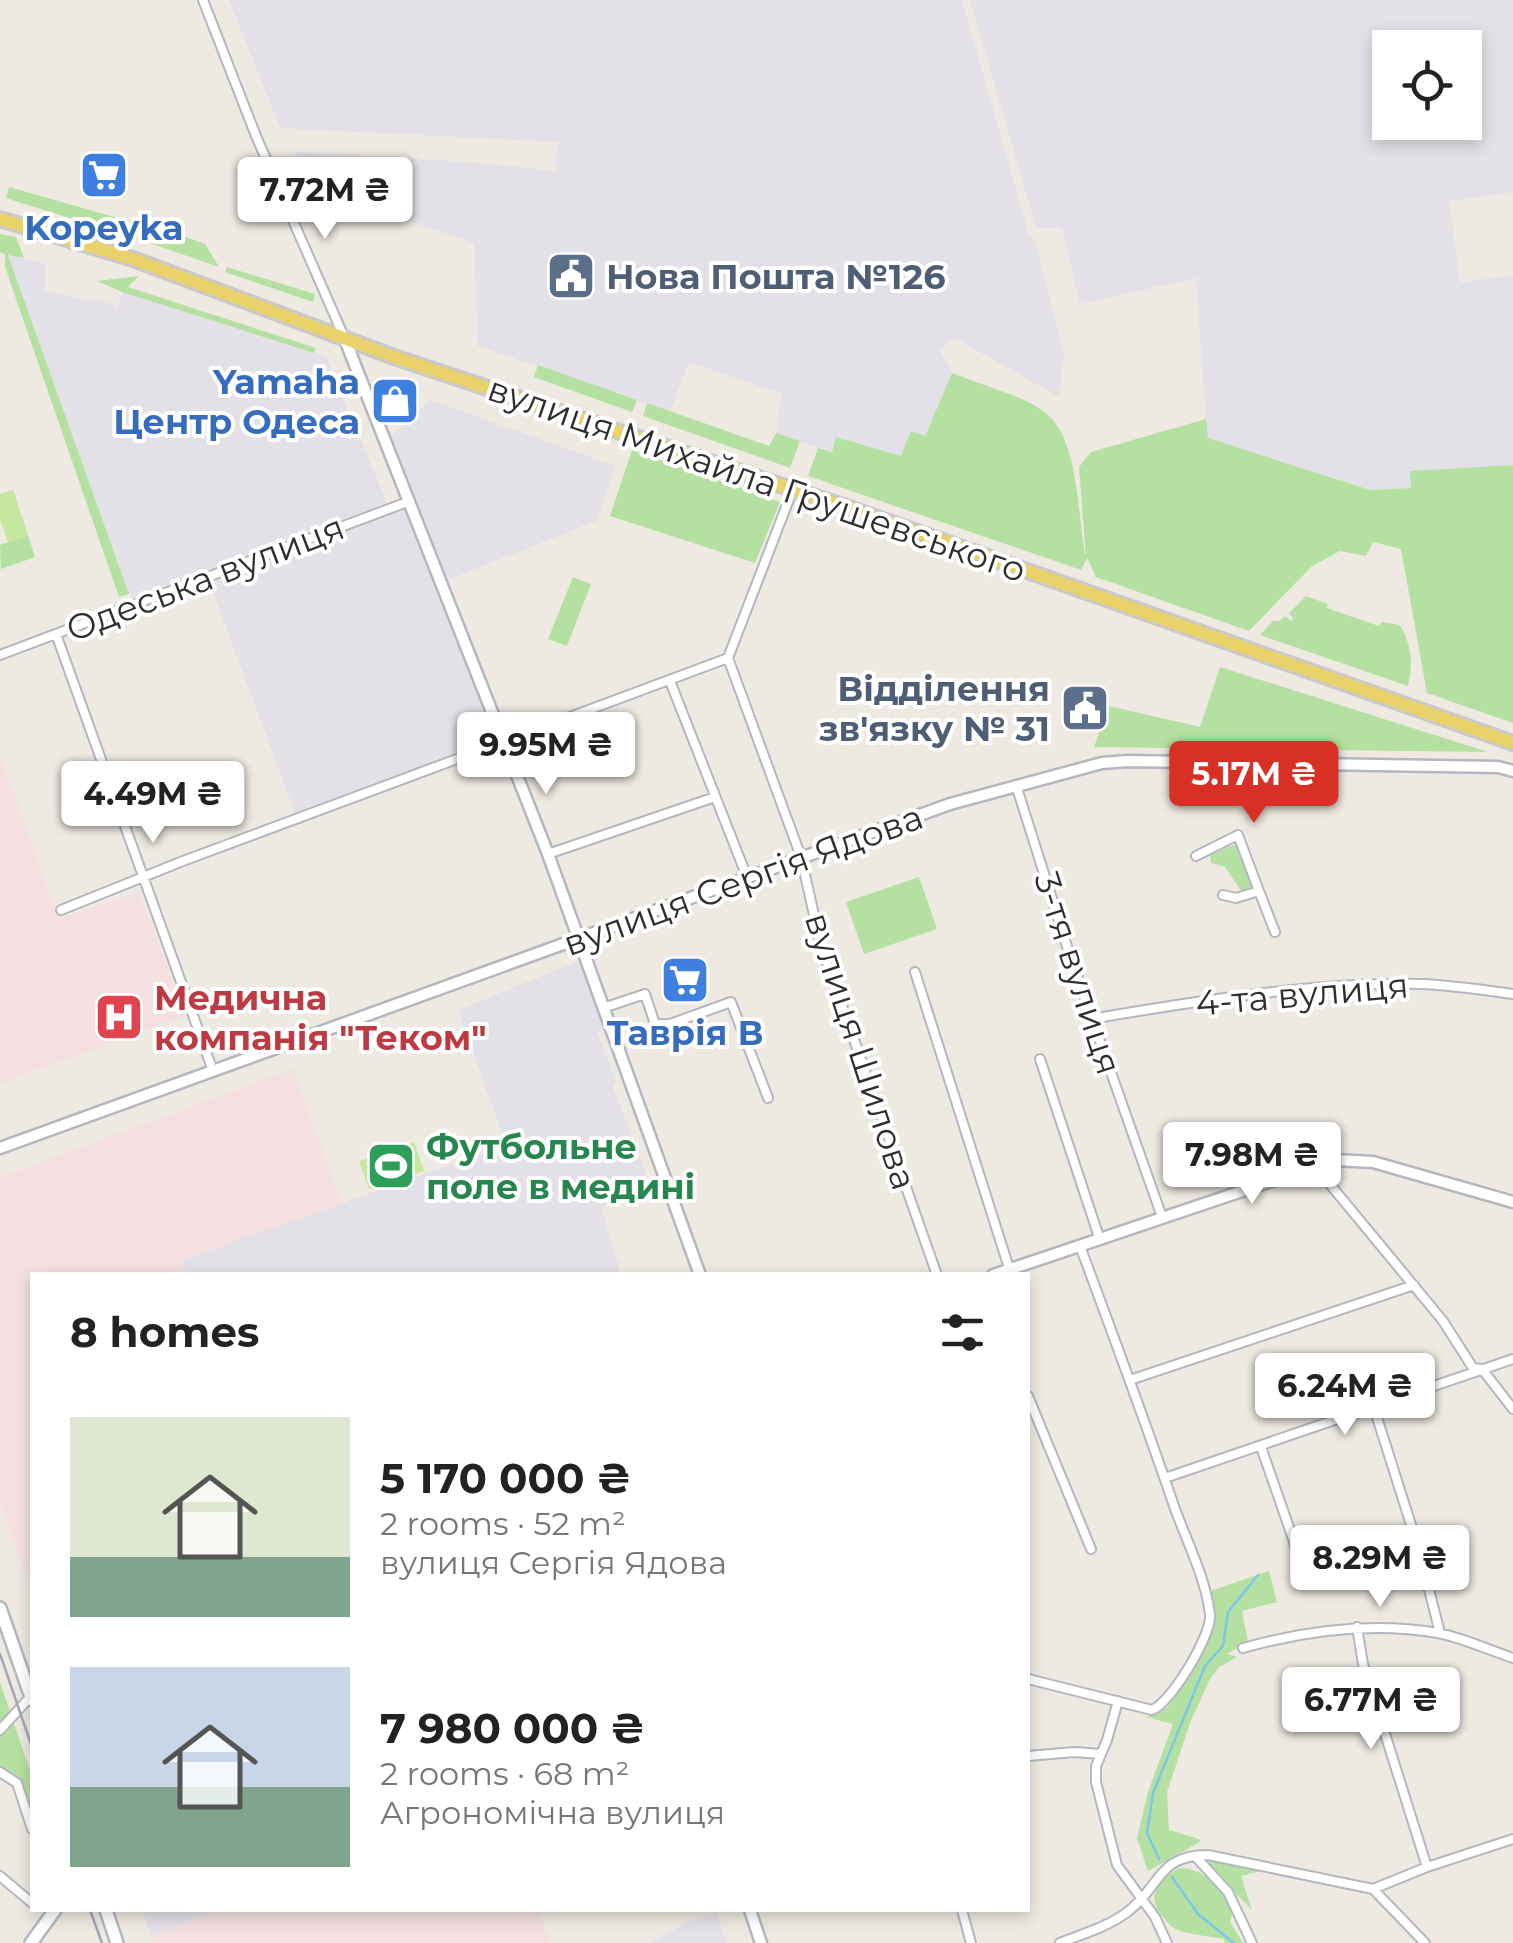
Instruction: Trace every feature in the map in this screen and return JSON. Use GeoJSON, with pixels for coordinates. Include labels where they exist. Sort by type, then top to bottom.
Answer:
{"type":"FeatureCollection","features":[{"type":"Feature","properties":{"kind":"main road","name":"вулиця Михайла Грушевського"},"geometry":{"type":"LineString","coordinates":[[0,218],[133,260],[394,358],[793,489],[1513,743]]}},
{"type":"Feature","properties":{"kind":"main road"},"geometry":{"type":"LineString","coordinates":[[0,1608],[30,1692]]}},
{"type":"Feature","properties":{"kind":"main road"},"geometry":{"type":"LineString","coordinates":[[31,1943],[49,1912]]}},
{"type":"Feature","properties":{"kind":"main road"},"geometry":{"type":"LineString","coordinates":[[107,1912],[118,1943]]}},
{"type":"Feature","properties":{"kind":"street"},"geometry":{"type":"LineString","coordinates":[[204,0],[256,136],[344,337],[548,854],[699,1272]]}},
{"type":"Feature","properties":{"kind":"street"},"geometry":{"type":"LineString","coordinates":[[61,910],[144,875],[728,658],[793,489]]}},
{"type":"Feature","properties":{"kind":"street","name":"Одеська вулиця"},"geometry":{"type":"LineString","coordinates":[[0,655],[410,501]]}},
{"type":"Feature","properties":{"kind":"street"},"geometry":{"type":"LineString","coordinates":[[56,634],[212,1071]]}},
{"type":"Feature","properties":{"kind":"street","name":"вулиця Шилова"},"geometry":{"type":"LineString","coordinates":[[728,658],[801,857],[821,946],[936,1272]]}},
{"type":"Feature","properties":{"kind":"street"},"geometry":{"type":"LineString","coordinates":[[670,681],[747,877]]}},
{"type":"Feature","properties":{"kind":"street","name":"вулиця Сергія Ядова"},"geometry":{"type":"LineString","coordinates":[[0,1148],[801,857],[1016,785],[1102,762],[1380,764],[1513,771]]}},
{"type":"Feature","properties":{"kind":"street","name":"3-тя вулиця"},"geometry":{"type":"LineString","coordinates":[[1016,785],[1091,1019],[1162,1217]]}},
{"type":"Feature","properties":{"kind":"street"},"geometry":{"type":"LineString","coordinates":[[548,854],[715,797]]}},
{"type":"Feature","properties":{"kind":"street"},"geometry":{"type":"LineString","coordinates":[[1196,856],[1238,836],[1275,932]]}},
{"type":"Feature","properties":{"kind":"street"},"geometry":{"type":"LineString","coordinates":[[1223,895],[1236,898],[1260,891]]}},
{"type":"Feature","properties":{"kind":"street"},"geometry":{"type":"LineString","coordinates":[[915,972],[1009,1268]]}},
{"type":"Feature","properties":{"kind":"street","name":"4-та вулиця"},"geometry":{"type":"LineString","coordinates":[[1091,1019],[1175,1005],[1315,990],[1422,984],[1513,994]]}},
{"type":"Feature","properties":{"kind":"street"},"geometry":{"type":"LineString","coordinates":[[603,1008],[646,994],[656,1024],[670,1024],[731,1002],[768,1098]]}},
{"type":"Feature","properties":{"kind":"street"},"geometry":{"type":"LineString","coordinates":[[1040,1059],[1099,1236]]}},
{"type":"Feature","properties":{"kind":"street"},"geometry":{"type":"LineString","coordinates":[[1000,1272],[1314,1165],[1354,1159],[1513,1202]]}},
{"type":"Feature","properties":{"kind":"street"},"geometry":{"type":"LineString","coordinates":[[1314,1165],[1414,1286],[1474,1368],[1482,1369],[1513,1409]]}},
{"type":"Feature","properties":{"kind":"street"},"geometry":{"type":"LineString","coordinates":[[1030,1679],[1152,1710],[1163,1706],[1196,1654],[1211,1620],[1165,1478],[1080,1246]]}},
{"type":"Feature","properties":{"kind":"street"},"geometry":{"type":"LineString","coordinates":[[1130,1380],[1414,1286]]}},
{"type":"Feature","properties":{"kind":"street"},"geometry":{"type":"LineString","coordinates":[[1165,1478],[1513,1359]]}},
{"type":"Feature","properties":{"kind":"street"},"geometry":{"type":"LineString","coordinates":[[1030,1401],[1090,1549]]}},
{"type":"Feature","properties":{"kind":"street"},"geometry":{"type":"LineString","coordinates":[[1374,1408],[1419,1550],[1440,1634]]}},
{"type":"Feature","properties":{"kind":"street"},"geometry":{"type":"LineString","coordinates":[[1261,1446],[1308,1582]]}},
{"type":"Feature","properties":{"kind":"street"},"geometry":{"type":"LineString","coordinates":[[1356,1627],[1363,1664],[1427,1867]]}},
{"type":"Feature","properties":{"kind":"street"},"geometry":{"type":"LineString","coordinates":[[1243,1648],[1282,1637],[1356,1627],[1440,1634],[1513,1658]]}},
{"type":"Feature","properties":{"kind":"street"},"geometry":{"type":"LineString","coordinates":[[0,1730],[30,1700]]}},
{"type":"Feature","properties":{"kind":"street"},"geometry":{"type":"LineString","coordinates":[[1118,1700],[1096,1766],[1096,1782],[1111,1852],[1167,1943]]}},
{"type":"Feature","properties":{"kind":"street"},"geometry":{"type":"LineString","coordinates":[[1030,1756],[1101,1754]]}},
{"type":"Feature","properties":{"kind":"street"},"geometry":{"type":"LineString","coordinates":[[0,1772],[17,1783],[30,1823]]}},
{"type":"Feature","properties":{"kind":"street"},"geometry":{"type":"LineString","coordinates":[[1060,1943],[1115,1920],[1142,1898],[1168,1866],[1195,1856],[1208,1855],[1373,1889],[1513,1839]]}},
{"type":"Feature","properties":{"kind":"street"},"geometry":{"type":"LineString","coordinates":[[1195,1856],[1228,1892],[1252,1943]]}},
{"type":"Feature","properties":{"kind":"street"},"geometry":{"type":"LineString","coordinates":[[0,1876],[30,1901]]}},
{"type":"Feature","properties":{"kind":"street"},"geometry":{"type":"LineString","coordinates":[[1373,1889],[1424,1943]]}},
{"type":"Feature","properties":{"kind":"street"},"geometry":{"type":"LineString","coordinates":[[751,1912],[761,1943]]}},
{"type":"Feature","properties":{"kind":"street"},"geometry":{"type":"LineString","coordinates":[[963,1912],[971,1943]]}},
{"type":"Feature","properties":{"kind":"shaded area"},"geometry":{"type":"Polygon","coordinates":[[[229,0],[962,0],[1029,234],[1035,241],[1064,353],[1059,397],[955,338],[940,350],[952,373],[924,437],[901,456],[837,437],[832,452],[776,433],[782,394],[689,362],[670,412],[478,346],[474,243],[329,194],[334,178],[296,176],[292,163],[297,152],[555,171],[558,142],[280,128],[229,0]]]}},
{"type":"Feature","properties":{"kind":"shaded area"},"geometry":{"type":"Polygon","coordinates":[[[970,0],[1513,0],[1513,192],[1449,201],[1460,282],[1513,276],[1513,465],[1411,471],[1411,488],[1370,490],[1207,438],[1196,278],[1080,304],[1062,228],[1036,228],[970,0]]]}},
{"type":"Feature","properties":{"kind":"shaded area"},"geometry":{"type":"Polygon","coordinates":[[[8,254],[45,264],[45,291],[90,301],[92,298],[118,310],[122,292],[326,357],[387,503],[131,598],[8,254]]]}},
{"type":"Feature","properties":{"kind":"shaded area"},"geometry":{"type":"Polygon","coordinates":[[[431,400],[615,466],[598,520],[445,581],[390,438],[431,400]]]}},
{"type":"Feature","properties":{"kind":"shaded area"},"geometry":{"type":"Polygon","coordinates":[[[409,503],[503,739],[296,816],[210,584],[409,503]]]}},
{"type":"Feature","properties":{"kind":"shaded area"},"geometry":{"type":"Polygon","coordinates":[[[0,755],[59,919],[139,892],[186,1016],[0,1083],[0,755]]]}},
{"type":"Feature","properties":{"kind":"shaded area"},"geometry":{"type":"Polygon","coordinates":[[[584,959],[607,1028],[597,1032],[616,1081],[612,1084],[651,1186],[601,1207],[620,1272],[186,1272],[181,1260],[506,1145],[458,1010],[584,959]]]}},
{"type":"Feature","properties":{"kind":"shaded area"},"geometry":{"type":"Polygon","coordinates":[[[293,1069],[342,1204],[182,1260],[186,1272],[30,1272],[30,1587],[0,1503],[0,1177],[293,1069]]]}},
{"type":"Feature","properties":{"kind":"shaded area"},"geometry":{"type":"Polygon","coordinates":[[[143,1912],[214,1912],[151,1935],[143,1912]]]}},
{"type":"Feature","properties":{"kind":"shaded area"},"geometry":{"type":"Polygon","coordinates":[[[214,1912],[539,1912],[550,1943],[154,1943],[151,1935],[214,1912]]]}},
{"type":"Feature","properties":{"kind":"shaded area"},"geometry":{"type":"Polygon","coordinates":[[[716,1912],[727,1943],[649,1943],[681,1926],[716,1912]]]}},
{"type":"Feature","properties":{"kind":"green space"},"geometry":{"type":"Polygon","coordinates":[[[9,187],[160,230],[143,241],[6,198],[9,187]]]}},
{"type":"Feature","properties":{"kind":"green space"},"geometry":{"type":"Polygon","coordinates":[[[0,234],[16,237],[24,258],[8,255],[129,594],[119,597],[5,267],[5,254],[0,252],[0,234]]]}},
{"type":"Feature","properties":{"kind":"green space"},"geometry":{"type":"Polygon","coordinates":[[[180,235],[205,244],[219,267],[152,244],[180,235]]]}},
{"type":"Feature","properties":{"kind":"green space"},"geometry":{"type":"Polygon","coordinates":[[[227,267],[315,294],[313,302],[225,272],[227,267]]]}},
{"type":"Feature","properties":{"kind":"green space"},"geometry":{"type":"Polygon","coordinates":[[[139,276],[128,287],[316,348],[314,353],[97,281],[139,276]]]}},
{"type":"Feature","properties":{"kind":"green space"},"geometry":{"type":"Polygon","coordinates":[[[538,365],[637,400],[632,412],[534,377],[538,365]]]}},
{"type":"Feature","properties":{"kind":"green space"},"geometry":{"type":"Polygon","coordinates":[[[952,373],[1027,402],[1047,414],[1058,427],[1076,482],[1086,558],[1079,467],[1091,452],[1206,419],[1208,438],[1370,490],[1411,488],[1410,471],[1513,465],[1513,723],[1427,693],[1401,549],[1373,542],[1366,556],[1340,551],[1312,566],[1249,631],[1096,577],[1087,558],[1081,570],[808,476],[818,448],[832,452],[836,437],[901,456],[911,431],[925,436],[952,373]]]}},
{"type":"Feature","properties":{"kind":"green space"},"geometry":{"type":"Polygon","coordinates":[[[647,403],[769,446],[776,433],[800,441],[790,468],[643,416],[647,403]]]}},
{"type":"Feature","properties":{"kind":"green space"},"geometry":{"type":"Polygon","coordinates":[[[632,450],[780,502],[755,563],[610,516],[632,450]]]}},
{"type":"Feature","properties":{"kind":"green space"},"geometry":{"type":"Polygon","coordinates":[[[13,490],[28,535],[8,542],[0,519],[0,494],[13,490]]]}},
{"type":"Feature","properties":{"kind":"green space"},"geometry":{"type":"Polygon","coordinates":[[[28,535],[35,557],[1,569],[0,545],[28,535]]]}},
{"type":"Feature","properties":{"kind":"green space"},"geometry":{"type":"Polygon","coordinates":[[[573,577],[591,584],[567,646],[548,639],[573,577]]]}},
{"type":"Feature","properties":{"kind":"green space"},"geometry":{"type":"Polygon","coordinates":[[[1306,596],[1328,604],[1327,608],[1379,626],[1382,622],[1400,625],[1410,655],[1408,686],[1260,635],[1273,621],[1285,616],[1291,621],[1289,613],[1306,596]]]}},
{"type":"Feature","properties":{"kind":"green space"},"geometry":{"type":"Polygon","coordinates":[[[1220,667],[1488,752],[1094,747],[1109,706],[1200,727],[1220,667]]]}},
{"type":"Feature","properties":{"kind":"green space"},"geometry":{"type":"Polygon","coordinates":[[[1232,774],[1263,774],[1269,794],[1238,794],[1232,774]]]}},
{"type":"Feature","properties":{"kind":"green space"},"geometry":{"type":"Polygon","coordinates":[[[1241,842],[1258,887],[1244,895],[1225,867],[1211,863],[1210,855],[1241,842]]]}},
{"type":"Feature","properties":{"kind":"green space"},"geometry":{"type":"Polygon","coordinates":[[[919,877],[937,929],[864,954],[846,902],[919,877]]]}},
{"type":"Feature","properties":{"kind":"green space"},"geometry":{"type":"Polygon","coordinates":[[[688,1024],[696,1044],[674,1053],[669,1051],[665,1032],[688,1024]]]}},
{"type":"Feature","properties":{"kind":"green space","name":"Футбольне поле в медині"},"geometry":{"type":"Polygon","coordinates":[[[414,1142],[424,1171],[369,1189],[359,1161],[414,1142]]]}},
{"type":"Feature","properties":{"kind":"green space"},"geometry":{"type":"Polygon","coordinates":[[[1269,1571],[1277,1602],[1242,1611],[1248,1642],[1227,1654],[1237,1657],[1219,1667],[1210,1679],[1190,1723],[1167,1792],[1169,1830],[1200,1842],[1148,1871],[1137,1838],[1148,1792],[1173,1724],[1146,1717],[1168,1707],[1198,1656],[1215,1621],[1210,1591],[1269,1571]]]}},
{"type":"Feature","properties":{"kind":"green space"},"geometry":{"type":"Polygon","coordinates":[[[0,1682],[30,1771],[30,1814],[19,1781],[0,1767],[0,1682]]]}},
{"type":"Feature","properties":{"kind":"green space"},"geometry":{"type":"Polygon","coordinates":[[[1208,1860],[1261,1871],[1241,1876],[1252,1910],[1208,1866],[1208,1860]]]}},
{"type":"Feature","properties":{"kind":"green space"},"geometry":{"type":"Polygon","coordinates":[[[1180,1868],[1206,1876],[1220,1889],[1232,1914],[1230,1922],[1243,1943],[1225,1943],[1224,1939],[1181,1931],[1168,1923],[1154,1896],[1160,1883],[1180,1868]]]}},
{"type":"Feature","properties":{"kind":"waterway"},"geometry":{"type":"LineString","coordinates":[[1159,1859],[1147,1833],[1153,1793],[1205,1666],[1223,1646],[1228,1612],[1258,1575]]}},
{"type":"Feature","properties":{"kind":"waterway"},"geometry":{"type":"LineString","coordinates":[[1172,1877],[1198,1914],[1234,1943]]}},
{"type":"Feature","properties":{"kind":"tram line"},"geometry":{"type":"LineString","coordinates":[[0,1654],[30,1741]]}},
{"type":"Feature","properties":{"kind":"tram line"},"geometry":{"type":"LineString","coordinates":[[91,1912],[102,1943]]}},
{"type":"Feature","properties":{"kind":"place","name":"Kopeyka"},"geometry":{"type":"Point","coordinates":[104,175]}},
{"type":"Feature","properties":{"kind":"place","name":"Нова Пошта №126"},"geometry":{"type":"Point","coordinates":[571,276]}},
{"type":"Feature","properties":{"kind":"place","name":"Yamaha Центр Одеса"},"geometry":{"type":"Point","coordinates":[395,401]}},
{"type":"Feature","properties":{"kind":"place","name":"Відділення зв'язку № 31"},"geometry":{"type":"Point","coordinates":[1085,708]}},
{"type":"Feature","properties":{"kind":"place","name":"Таврія В"},"geometry":{"type":"Point","coordinates":[685,980]}},
{"type":"Feature","properties":{"kind":"place","name":"Медична компанія \"Теком\""},"geometry":{"type":"Point","coordinates":[119,1017]}},
{"type":"Feature","properties":{"kind":"place","name":"Футбольне поле в медині"},"geometry":{"type":"Point","coordinates":[391,1166]}}]}
